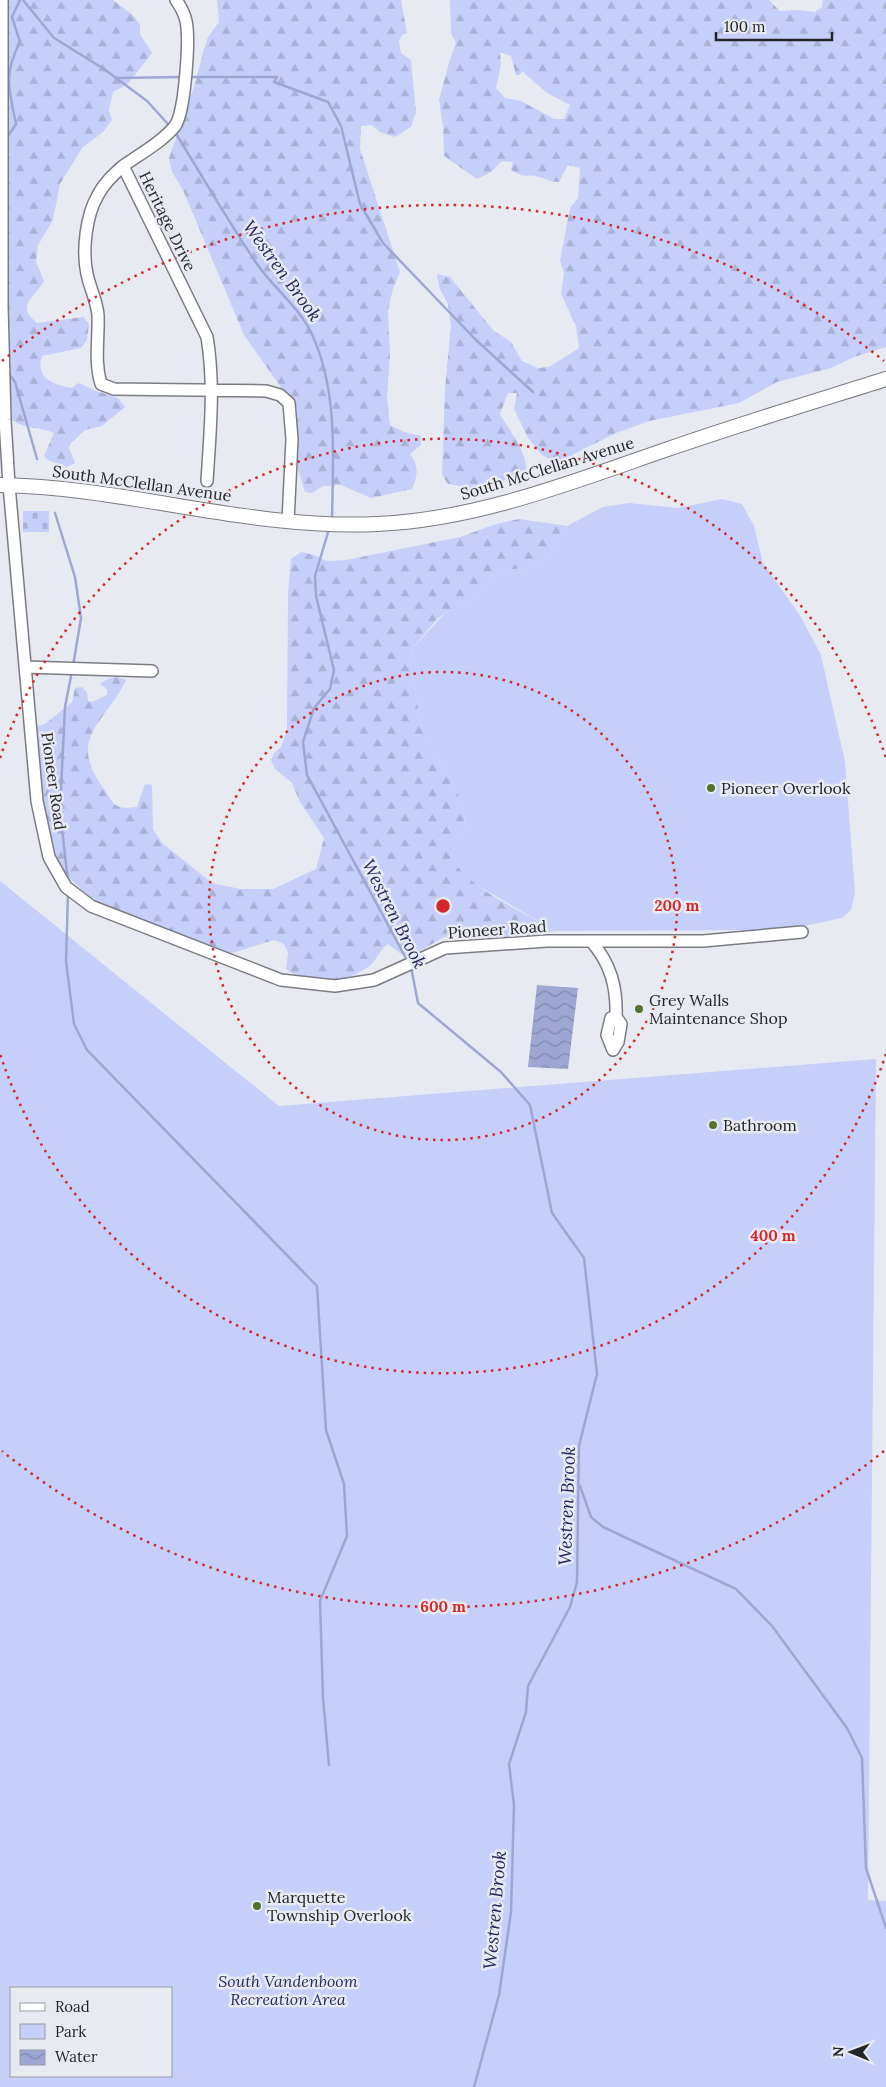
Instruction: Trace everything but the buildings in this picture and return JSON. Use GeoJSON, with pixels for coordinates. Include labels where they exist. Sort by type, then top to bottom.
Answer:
{"type":"FeatureCollection","features":[{"type":"Feature","properties":{"kind":"main road","name":"South McClellan Avenue"},"geometry":{"type":"LineString","coordinates":[[4,485],[106,492],[288,522],[378,524],[430,518],[503,503],[886,379]]}},
{"type":"Feature","properties":{"kind":"street","name":"Pioneer Road"},"geometry":{"type":"LineString","coordinates":[[2,0],[4,485],[25,667],[37,802],[49,857],[66,887],[91,906],[281,980],[335,986],[374,980],[445,948],[547,941],[703,941],[802,932]]}},
{"type":"Feature","properties":{"kind":"street","name":"Heritage Drive"},"geometry":{"type":"LineString","coordinates":[[176,0],[182,8],[186,23],[184,99],[180,117],[174,127],[162,138],[123,166],[208,337],[212,363],[212,391],[207,481]]}},
{"type":"Feature","properties":{"kind":"street"},"geometry":{"type":"LineString","coordinates":[[123,166],[110,178],[97,196],[89,221],[86,248],[86,273],[98,313],[97,370],[101,384],[114,390],[266,391],[280,395],[289,404],[292,439],[288,522]]}},
{"type":"Feature","properties":{"kind":"street"},"geometry":{"type":"LineString","coordinates":[[25,667],[152,671]]}},
{"type":"Feature","properties":{"kind":"street"},"geometry":{"type":"LineString","coordinates":[[591,941],[610,970],[616,993],[616,1016]]}},
{"type":"Feature","properties":{"kind":"green space"},"geometry":{"type":"Polygon","coordinates":[[[6,0],[113,0],[133,15],[140,25],[140,34],[152,53],[128,84],[113,92],[109,110],[112,120],[103,132],[82,148],[60,184],[53,220],[38,245],[36,262],[44,281],[27,306],[31,317],[37,323],[83,317],[89,324],[87,340],[81,348],[42,356],[40,364],[43,375],[52,382],[71,388],[79,383],[119,399],[125,407],[102,426],[85,430],[71,443],[69,448],[75,463],[67,467],[48,460],[44,456],[54,433],[22,425],[12,420],[8,386],[6,0]]]}},
{"type":"Feature","properties":{"kind":"green space"},"geometry":{"type":"Polygon","coordinates":[[[217,0],[401,0],[407,33],[402,35],[399,41],[401,53],[411,60],[416,112],[411,127],[395,137],[380,132],[372,125],[361,126],[360,149],[400,272],[393,289],[388,310],[390,355],[387,397],[390,425],[404,432],[421,436],[421,445],[410,454],[415,462],[417,471],[412,489],[371,498],[341,485],[323,486],[312,493],[305,492],[298,469],[297,410],[244,335],[183,190],[172,172],[169,158],[194,87],[208,37],[219,22],[217,0]]]}},
{"type":"Feature","properties":{"kind":"green space"},"geometry":{"type":"Polygon","coordinates":[[[450,0],[769,0],[780,11],[798,10],[815,12],[822,7],[823,0],[886,0],[886,347],[854,357],[831,368],[777,382],[739,403],[649,421],[616,433],[556,463],[541,454],[528,438],[514,409],[517,393],[508,393],[500,414],[522,452],[526,467],[525,474],[476,489],[448,484],[442,475],[445,388],[451,325],[448,304],[439,287],[437,274],[450,277],[493,330],[511,342],[522,361],[538,368],[549,367],[579,348],[576,326],[561,294],[564,273],[560,261],[570,208],[578,198],[580,168],[568,165],[559,182],[555,182],[535,176],[520,175],[511,170],[513,162],[502,161],[491,172],[477,179],[444,156],[443,126],[439,100],[456,43],[451,33],[450,0]],[[500,52],[501,65],[496,88],[505,98],[521,101],[554,119],[564,119],[570,105],[547,93],[522,71],[520,75],[516,75],[511,56],[500,52]]]}},
{"type":"Feature","properties":{"kind":"green space"},"geometry":{"type":"Polygon","coordinates":[[[722,499],[742,504],[754,526],[763,563],[801,617],[821,655],[845,762],[855,893],[851,910],[842,918],[785,930],[555,931],[470,881],[456,866],[450,855],[465,830],[464,813],[455,786],[444,766],[431,752],[421,723],[410,667],[413,648],[445,613],[469,604],[504,570],[525,568],[544,561],[567,526],[603,507],[629,503],[678,508],[722,499]]]}},
{"type":"Feature","properties":{"kind":"green space"},"geometry":{"type":"Polygon","coordinates":[[[23,511],[49,511],[49,532],[23,532],[23,511]]]}},
{"type":"Feature","properties":{"kind":"green space"},"geometry":{"type":"Polygon","coordinates":[[[519,519],[567,526],[544,561],[525,568],[504,570],[469,604],[445,613],[437,619],[413,648],[410,667],[421,723],[431,752],[444,766],[455,786],[464,813],[465,830],[450,855],[469,879],[482,889],[555,931],[527,936],[506,937],[488,933],[468,938],[444,937],[413,955],[401,954],[388,944],[382,949],[371,965],[359,973],[338,980],[316,981],[295,975],[286,969],[288,953],[284,944],[274,940],[229,954],[115,911],[87,895],[64,873],[54,850],[42,794],[37,726],[45,724],[72,702],[75,688],[82,687],[87,692],[88,701],[92,702],[107,695],[107,689],[100,684],[116,677],[126,680],[93,732],[89,743],[88,756],[93,771],[113,803],[124,808],[137,807],[145,784],[152,785],[153,829],[162,843],[212,883],[240,889],[273,889],[316,869],[324,838],[300,802],[292,783],[275,769],[271,760],[274,753],[281,747],[287,730],[288,594],[291,559],[301,552],[327,561],[346,560],[460,537],[496,524],[519,519]]]}},
{"type":"Feature","properties":{"kind":"green space","name":"South Vandenboom Recreation Area"},"geometry":{"type":"Polygon","coordinates":[[[0,881],[279,1106],[876,1059],[868,1900],[886,1901],[886,2087],[0,2087],[0,881]]]}},
{"type":"Feature","properties":{"kind":"water"},"geometry":{"type":"Polygon","coordinates":[[[537,985],[578,988],[568,1069],[528,1067],[537,985]]]}},
{"type":"Feature","properties":{"kind":"waterway"},"geometry":{"type":"LineString","coordinates":[[6,139],[16,124],[11,101],[9,73],[20,42],[12,17],[20,0]]}},
{"type":"Feature","properties":{"kind":"waterway","name":"Westren Brook"},"geometry":{"type":"LineString","coordinates":[[23,0],[54,38],[104,69],[147,101],[168,124]]}},
{"type":"Feature","properties":{"kind":"waterway"},"geometry":{"type":"LineString","coordinates":[[116,78],[182,77]]}},
{"type":"Feature","properties":{"kind":"waterway"},"geometry":{"type":"LineString","coordinates":[[190,77],[277,77],[274,82],[328,102],[341,126],[360,204],[383,243],[476,340],[533,392]]}},
{"type":"Feature","properties":{"kind":"waterway","name":"Westren Brook"},"geometry":{"type":"LineString","coordinates":[[175,132],[257,264],[303,318],[314,339],[322,360],[331,405],[333,450],[332,519]]}},
{"type":"Feature","properties":{"kind":"waterway"},"geometry":{"type":"LineString","coordinates":[[9,374],[15,382],[37,459]]}},
{"type":"Feature","properties":{"kind":"waterway"},"geometry":{"type":"LineString","coordinates":[[55,513],[75,577],[81,618],[73,666]]}},
{"type":"Feature","properties":{"kind":"waterway","name":"Westren Brook"},"geometry":{"type":"LineString","coordinates":[[329,529],[315,576],[316,596],[334,670],[330,689],[314,708],[303,742],[307,775],[407,960]]}},
{"type":"Feature","properties":{"kind":"waterway"},"geometry":{"type":"LineString","coordinates":[[68,882],[60,811],[65,707],[72,671]]}},
{"type":"Feature","properties":{"kind":"waterway"},"geometry":{"type":"LineString","coordinates":[[68,893],[66,961],[74,1024],[87,1050],[317,1286],[326,1430],[344,1484],[347,1536],[320,1601],[323,1698],[329,1765]]}},
{"type":"Feature","properties":{"kind":"waterway","name":"Westren Brook"},"geometry":{"type":"LineString","coordinates":[[411,967],[418,1003],[501,1072],[530,1105],[552,1213],[584,1258],[597,1374],[579,1446],[577,1582],[570,1607],[528,1686],[526,1712],[509,1764],[514,1805],[511,1912],[499,1995],[474,2087]]}},
{"type":"Feature","properties":{"kind":"waterway"},"geometry":{"type":"LineString","coordinates":[[580,1486],[591,1517],[603,1527],[736,1589],[772,1626],[847,1728],[862,1758],[866,1868],[886,1928]]}},
{"type":"Feature","properties":{"kind":"place","name":"Pioneer Overlook"},"geometry":{"type":"Point","coordinates":[711,788]}},
{"type":"Feature","properties":{"kind":"place","name":"Grey Walls Maintenance Shop"},"geometry":{"type":"Point","coordinates":[639,1009]}},
{"type":"Feature","properties":{"kind":"place","name":"Bathroom"},"geometry":{"type":"Point","coordinates":[713,1125]}},
{"type":"Feature","properties":{"kind":"place","name":"Marquette Township Overlook"},"geometry":{"type":"Point","coordinates":[257,1906]}}]}
